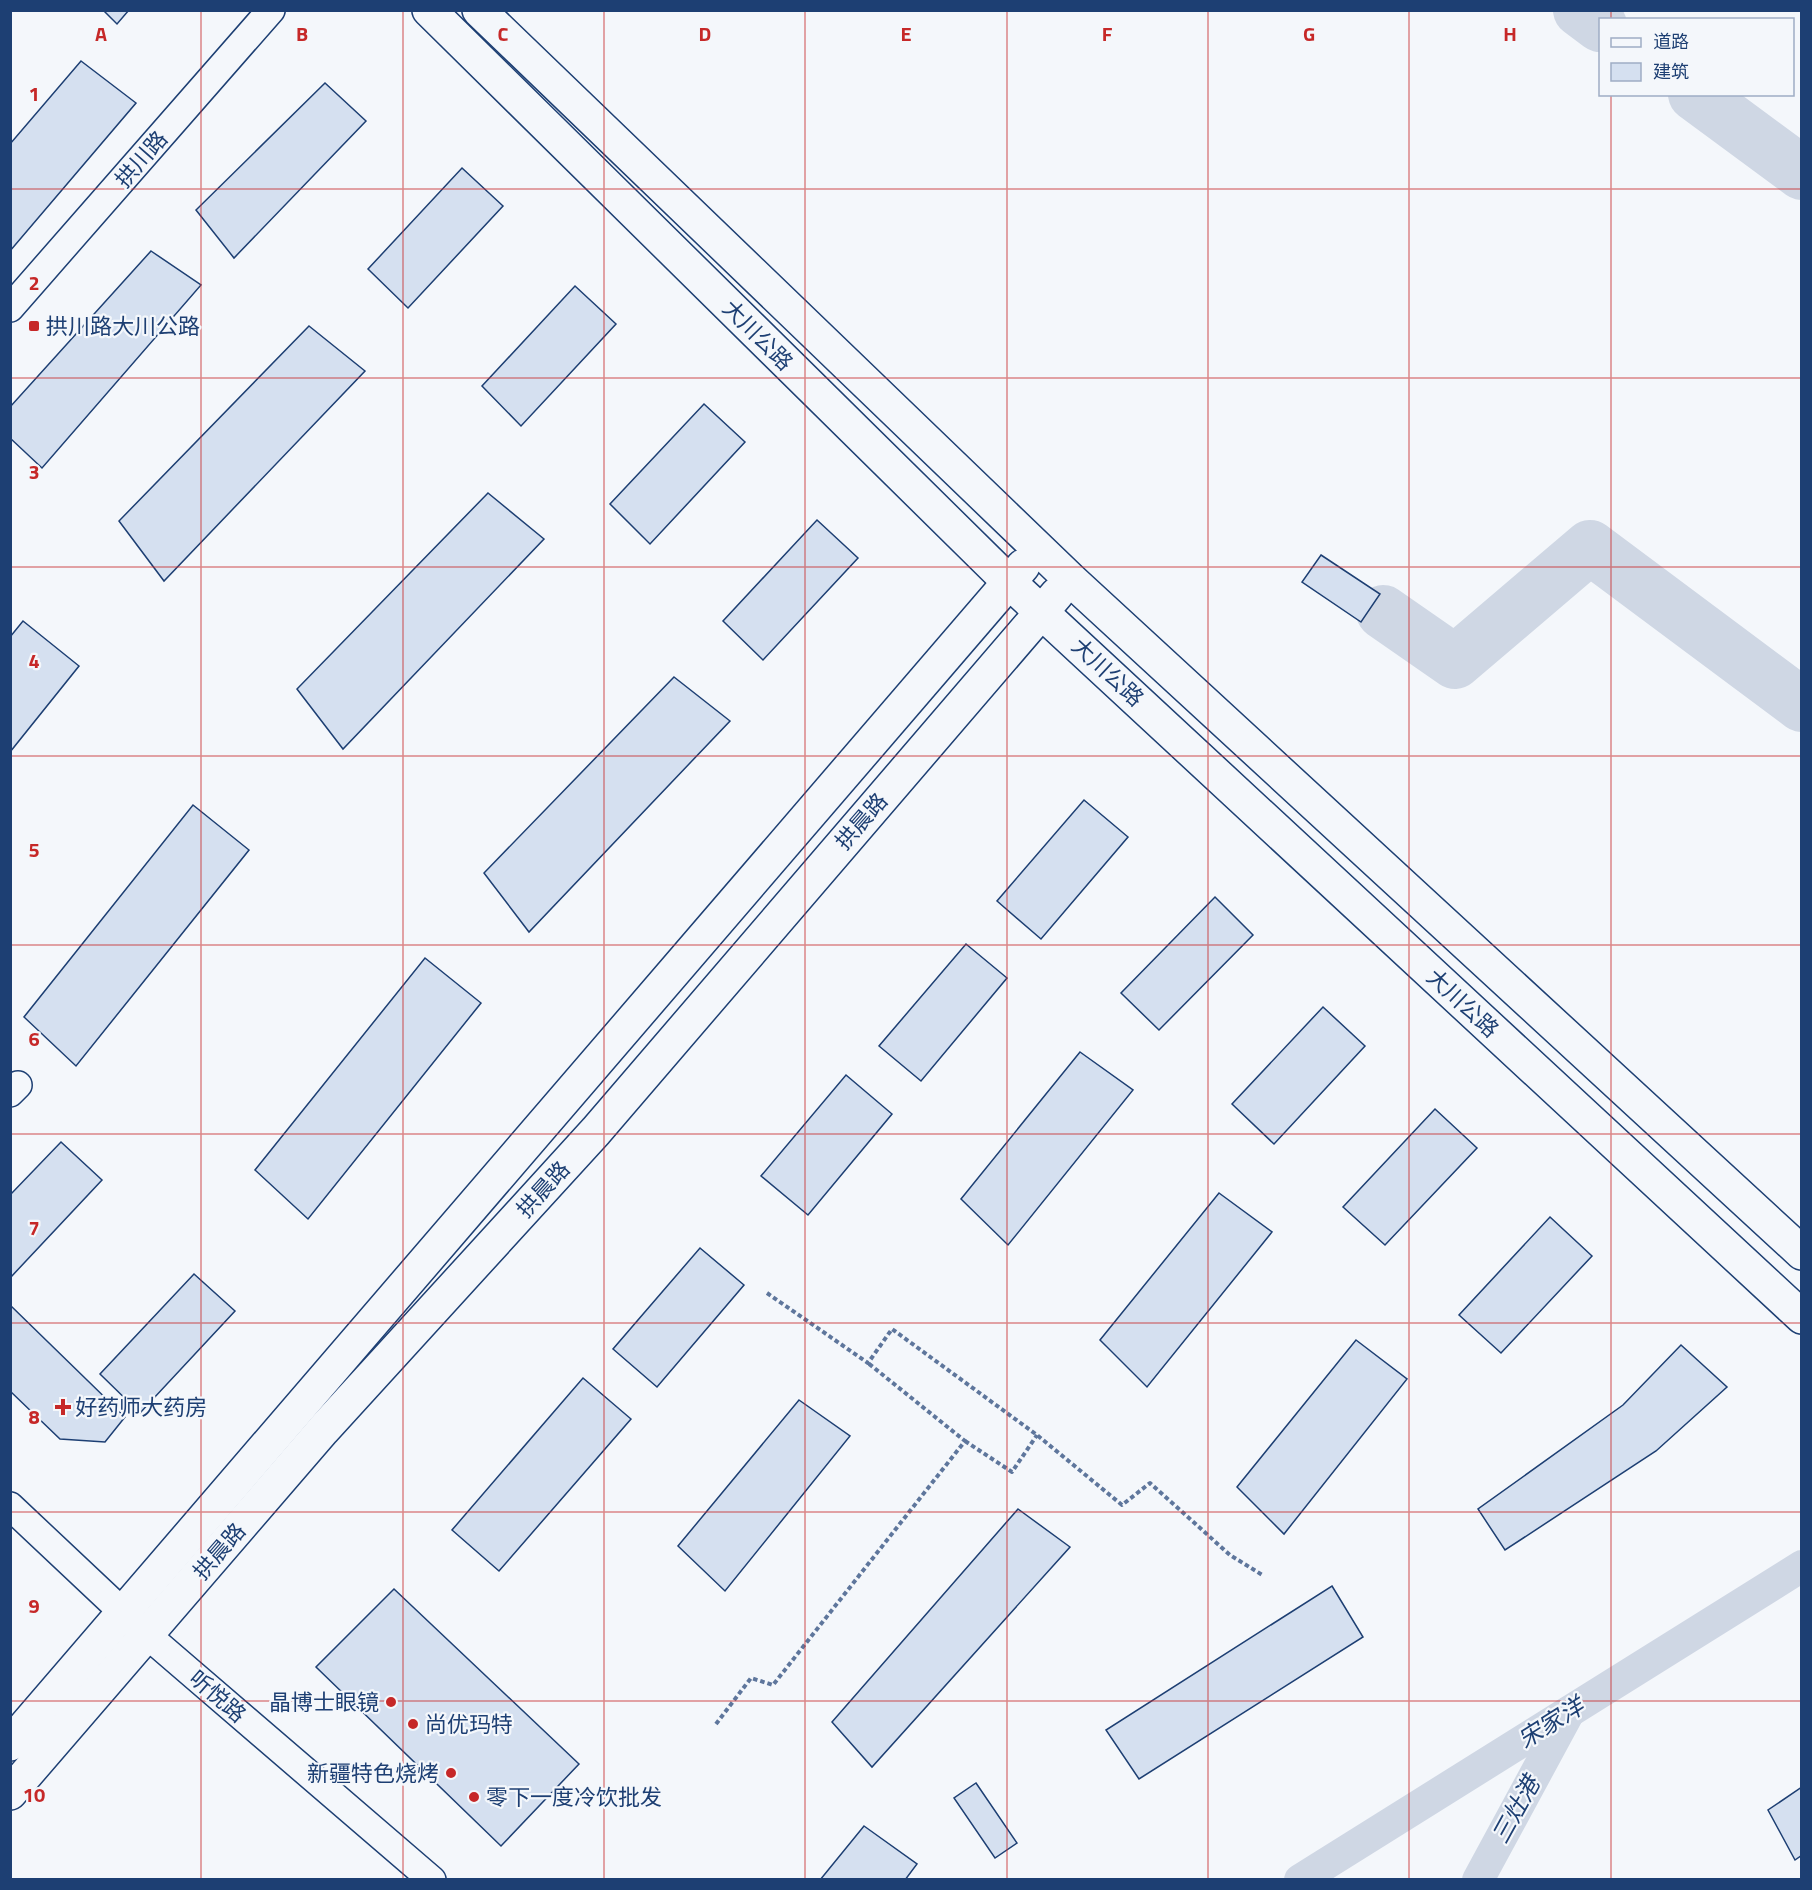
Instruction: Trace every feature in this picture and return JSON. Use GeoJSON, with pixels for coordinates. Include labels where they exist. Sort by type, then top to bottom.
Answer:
{"type":"FeatureCollection","features":[{"type":"Feature","properties":{"kind":"main road","name":"大川公路"},"geometry":{"type":"LineString","coordinates":[[429,10],[1008,581],[1802,1317]]}},
{"type":"Feature","properties":{"kind":"main road","name":"大川公路"},"geometry":{"type":"LineString","coordinates":[[479,10],[1039,550],[1802,1253]]}},
{"type":"Feature","properties":{"kind":"main road","name":"拱晨路"},"geometry":{"type":"LineString","coordinates":[[10,1744],[1008,581],[1039,550]]}},
{"type":"Feature","properties":{"kind":"main road","name":"拱晨路"},"geometry":{"type":"LineString","coordinates":[[10,1793],[323,1430],[596,1131],[1071,580]]}},
{"type":"Feature","properties":{"kind":"street","name":"拱川路"},"geometry":{"type":"LineString","coordinates":[[10,308],[271,10]]}},
{"type":"Feature","properties":{"kind":"street","name":"听悦路"},"geometry":{"type":"LineString","coordinates":[[10,1506],[147,1635],[432,1880]]}},
{"type":"Feature","properties":{"kind":"path"},"geometry":{"type":"LineString","coordinates":[[767,1293],[868,1363],[965,1441],[1012,1472],[1037,1435]]}},
{"type":"Feature","properties":{"kind":"path"},"geometry":{"type":"LineString","coordinates":[[868,1363],[892,1329],[1037,1435],[1122,1505],[1150,1483],[1230,1555],[1264,1576]]}},
{"type":"Feature","properties":{"kind":"path"},"geometry":{"type":"LineString","coordinates":[[716,1724],[751,1678],[773,1685],[965,1441]]}},
{"type":"Feature","properties":{"kind":"building"},"geometry":{"type":"Polygon","coordinates":[[[103,10],[129,10],[117,24],[103,10]]]}},
{"type":"Feature","properties":{"kind":"building"},"geometry":{"type":"Polygon","coordinates":[[[81,61],[136,103],[10,251],[10,144],[81,61]]]}},
{"type":"Feature","properties":{"kind":"building"},"geometry":{"type":"Polygon","coordinates":[[[325,83],[366,121],[234,258],[196,210],[325,83]]]}},
{"type":"Feature","properties":{"kind":"building"},"geometry":{"type":"Polygon","coordinates":[[[462,168],[503,206],[408,308],[368,269],[462,168]]]}},
{"type":"Feature","properties":{"kind":"building"},"geometry":{"type":"Polygon","coordinates":[[[151,251],[201,285],[42,468],[10,438],[10,407],[151,251]]]}},
{"type":"Feature","properties":{"kind":"building"},"geometry":{"type":"Polygon","coordinates":[[[575,286],[616,324],[521,426],[482,386],[575,286]]]}},
{"type":"Feature","properties":{"kind":"building"},"geometry":{"type":"Polygon","coordinates":[[[309,326],[365,371],[164,581],[119,521],[309,326]]]}},
{"type":"Feature","properties":{"kind":"building"},"geometry":{"type":"Polygon","coordinates":[[[704,404],[745,442],[650,544],[610,504],[704,404]]]}},
{"type":"Feature","properties":{"kind":"building"},"geometry":{"type":"Polygon","coordinates":[[[488,493],[544,539],[343,749],[297,689],[488,493]]]}},
{"type":"Feature","properties":{"kind":"building"},"geometry":{"type":"Polygon","coordinates":[[[817,520],[858,558],[763,660],[723,621],[817,520]]]}},
{"type":"Feature","properties":{"kind":"building"},"geometry":{"type":"Polygon","coordinates":[[[1321,555],[1380,594],[1361,622],[1302,582],[1321,555]]]}},
{"type":"Feature","properties":{"kind":"building"},"geometry":{"type":"Polygon","coordinates":[[[23,621],[79,666],[10,752],[10,637],[23,621]]]}},
{"type":"Feature","properties":{"kind":"building"},"geometry":{"type":"Polygon","coordinates":[[[674,677],[730,721],[529,932],[484,873],[674,677]]]}},
{"type":"Feature","properties":{"kind":"building"},"geometry":{"type":"Polygon","coordinates":[[[1084,800],[1128,837],[1041,939],[997,901],[1084,800]]]}},
{"type":"Feature","properties":{"kind":"building"},"geometry":{"type":"Polygon","coordinates":[[[193,805],[249,850],[76,1066],[24,1017],[193,805]]]}},
{"type":"Feature","properties":{"kind":"building"},"geometry":{"type":"Polygon","coordinates":[[[1215,897],[1253,935],[1159,1030],[1121,993],[1215,897]]]}},
{"type":"Feature","properties":{"kind":"building"},"geometry":{"type":"Polygon","coordinates":[[[966,944],[1007,978],[921,1081],[879,1046],[966,944]]]}},
{"type":"Feature","properties":{"kind":"building"},"geometry":{"type":"Polygon","coordinates":[[[425,958],[481,1003],[308,1219],[255,1170],[425,958]]]}},
{"type":"Feature","properties":{"kind":"building"},"geometry":{"type":"Polygon","coordinates":[[[1323,1007],[1365,1046],[1274,1144],[1232,1104],[1323,1007]]]}},
{"type":"Feature","properties":{"kind":"building"},"geometry":{"type":"Polygon","coordinates":[[[1080,1052],[1133,1090],[1008,1245],[961,1199],[1080,1052]]]}},
{"type":"Feature","properties":{"kind":"building"},"geometry":{"type":"Polygon","coordinates":[[[846,1075],[892,1114],[808,1215],[761,1176],[846,1075]]]}},
{"type":"Feature","properties":{"kind":"building"},"geometry":{"type":"Polygon","coordinates":[[[1435,1109],[1477,1148],[1385,1245],[1343,1207],[1435,1109]]]}},
{"type":"Feature","properties":{"kind":"building"},"geometry":{"type":"Polygon","coordinates":[[[61,1142],[102,1180],[10,1278],[10,1195],[61,1142]]]}},
{"type":"Feature","properties":{"kind":"building"},"geometry":{"type":"Polygon","coordinates":[[[1219,1193],[1272,1232],[1147,1387],[1100,1340],[1219,1193]]]}},
{"type":"Feature","properties":{"kind":"building"},"geometry":{"type":"Polygon","coordinates":[[[1550,1217],[1592,1256],[1501,1353],[1459,1315],[1550,1217]]]}},
{"type":"Feature","properties":{"kind":"building"},"geometry":{"type":"Polygon","coordinates":[[[700,1248],[744,1285],[657,1387],[613,1349],[700,1248]]]}},
{"type":"Feature","properties":{"kind":"building"},"geometry":{"type":"Polygon","coordinates":[[[194,1274],[235,1311],[140,1413],[100,1374],[194,1274]]]}},
{"type":"Feature","properties":{"kind":"building"},"geometry":{"type":"Polygon","coordinates":[[[10,1305],[125,1417],[105,1442],[60,1439],[10,1391],[10,1305]]]}},
{"type":"Feature","properties":{"kind":"building"},"geometry":{"type":"Polygon","coordinates":[[[1356,1340],[1407,1379],[1284,1534],[1237,1487],[1356,1340]]]}},
{"type":"Feature","properties":{"kind":"building"},"geometry":{"type":"Polygon","coordinates":[[[1681,1345],[1727,1387],[1656,1451],[1505,1550],[1478,1509],[1623,1405],[1681,1345]]]}},
{"type":"Feature","properties":{"kind":"building"},"geometry":{"type":"Polygon","coordinates":[[[583,1378],[631,1419],[499,1571],[452,1530],[583,1378]]]}},
{"type":"Feature","properties":{"kind":"building"},"geometry":{"type":"Polygon","coordinates":[[[799,1400],[850,1436],[725,1591],[678,1546],[799,1400]]]}},
{"type":"Feature","properties":{"kind":"building"},"geometry":{"type":"Polygon","coordinates":[[[1018,1509],[1070,1547],[872,1767],[832,1722],[1018,1509]]]}},
{"type":"Feature","properties":{"kind":"building"},"geometry":{"type":"Polygon","coordinates":[[[1332,1586],[1363,1637],[1139,1779],[1106,1730],[1332,1586]]]}},
{"type":"Feature","properties":{"kind":"building"},"geometry":{"type":"Polygon","coordinates":[[[394,1589],[579,1764],[501,1846],[316,1667],[394,1589]]]}},
{"type":"Feature","properties":{"kind":"building"},"geometry":{"type":"Polygon","coordinates":[[[976,1783],[1017,1843],[995,1858],[954,1798],[976,1783]]]}},
{"type":"Feature","properties":{"kind":"building"},"geometry":{"type":"Polygon","coordinates":[[[1802,1787],[1802,1855],[1795,1860],[1768,1810],[1802,1787]]]}},
{"type":"Feature","properties":{"kind":"building"},"geometry":{"type":"Polygon","coordinates":[[[864,1826],[917,1864],[905,1880],[820,1880],[864,1826]]]}},
{"type":"Feature","properties":{"kind":"waterway"},"geometry":{"type":"LineString","coordinates":[[1580,10],[1599,24]]}},
{"type":"Feature","properties":{"kind":"waterway"},"geometry":{"type":"LineString","coordinates":[[1698,96],[1802,173]]}},
{"type":"Feature","properties":{"kind":"waterway"},"geometry":{"type":"LineString","coordinates":[[1383,612],[1455,662],[1590,547],[1802,705]]}},
{"type":"Feature","properties":{"kind":"waterway","name":"宋家洋"},"geometry":{"type":"LineString","coordinates":[[1300,1880],[1802,1566]]}},
{"type":"Feature","properties":{"kind":"waterway","name":"三灶港"},"geometry":{"type":"LineString","coordinates":[[1478,1880],[1569,1712]]}},
{"type":"Feature","properties":{"kind":"place","name":"拱川路大川公路"},"geometry":{"type":"Point","coordinates":[34,326]}},
{"type":"Feature","properties":{"kind":"place","name":"好药师大药房"},"geometry":{"type":"Point","coordinates":[63,1407]}},
{"type":"Feature","properties":{"kind":"place","name":"晶博士眼镜"},"geometry":{"type":"Point","coordinates":[391,1702]}},
{"type":"Feature","properties":{"kind":"place","name":"尚优玛特"},"geometry":{"type":"Point","coordinates":[413,1724]}},
{"type":"Feature","properties":{"kind":"place","name":"新疆特色烧烤"},"geometry":{"type":"Point","coordinates":[451,1773]}},
{"type":"Feature","properties":{"kind":"place","name":"零下一度冷饮批发"},"geometry":{"type":"Point","coordinates":[474,1797]}}]}
